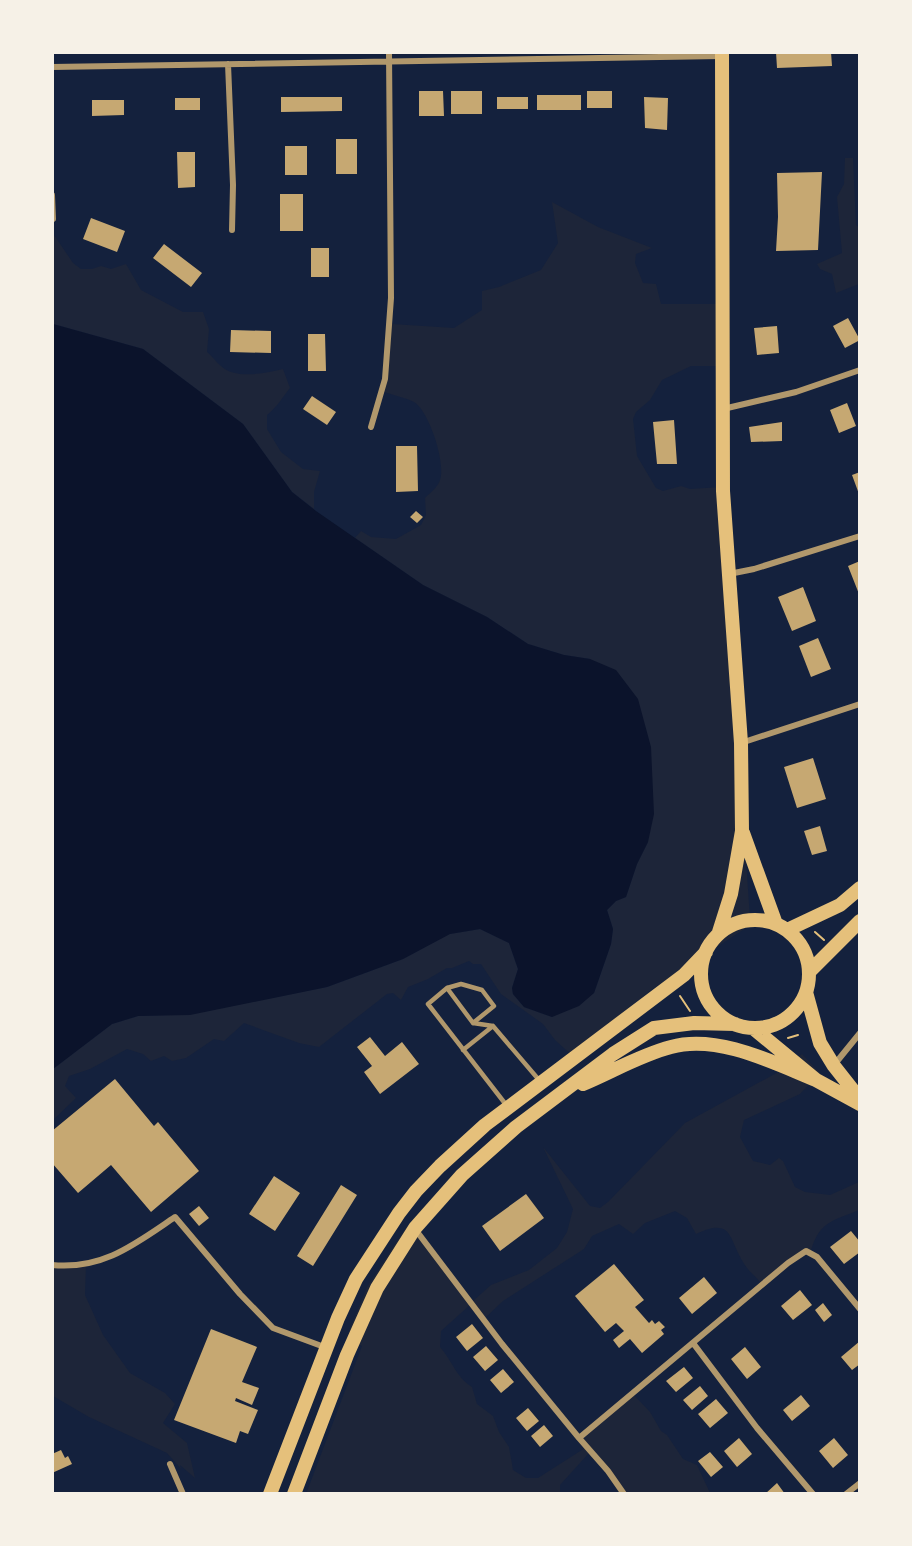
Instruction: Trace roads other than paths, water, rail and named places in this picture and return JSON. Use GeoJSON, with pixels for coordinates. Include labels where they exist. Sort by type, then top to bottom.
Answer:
{"type":"FeatureCollection","features":[{"type":"Feature","properties":{"kind":"main road"},"geometry":{"type":"LineString","coordinates":[[270,1494],[356,1279],[399,1213],[440,1166],[485,1125],[684,975],[706,952],[718,935],[731,894],[742,831],[741,743],[723,491],[722,54]]}},
{"type":"Feature","properties":{"kind":"main road"},"geometry":{"type":"LineString","coordinates":[[742,831],[781,927]]}},
{"type":"Feature","properties":{"kind":"main road"},"geometry":{"type":"LineString","coordinates":[[781,927],[840,905],[860,888]]}},
{"type":"Feature","properties":{"kind":"main road"},"geometry":{"type":"LineString","coordinates":[[294,1494],[347,1355],[373,1298],[415,1228],[462,1175],[516,1127],[613,1054],[654,1028],[694,1023],[735,1024],[753,1028],[770,1026],[785,1018],[798,1007],[806,992],[809,972],[806,956],[799,942],[781,927],[761,920],[745,921],[731,926],[718,935]]}},
{"type":"Feature","properties":{"kind":"main road"},"geometry":{"type":"LineString","coordinates":[[809,972],[860,921]]}},
{"type":"Feature","properties":{"kind":"main road"},"geometry":{"type":"LineString","coordinates":[[706,952],[701,969],[703,986],[709,1002],[720,1015],[735,1024]]}},
{"type":"Feature","properties":{"kind":"main road"},"geometry":{"type":"LineString","coordinates":[[806,992],[820,1043],[834,1066],[860,1099]]}},
{"type":"Feature","properties":{"kind":"main road"},"geometry":{"type":"LineString","coordinates":[[753,1028],[816,1080]]}},
{"type":"Feature","properties":{"kind":"main road"},"geometry":{"type":"LineString","coordinates":[[564,1092],[647,1055],[673,1046],[698,1044],[735,1048],[816,1080],[860,1104]]}},
{"type":"Feature","properties":{"kind":"street"},"geometry":{"type":"LineString","coordinates":[[371,427],[385,379],[391,298],[389,52]]}},
{"type":"Feature","properties":{"kind":"street"},"geometry":{"type":"LineString","coordinates":[[52,67],[722,54]]}},
{"type":"Feature","properties":{"kind":"street"},"geometry":{"type":"LineString","coordinates":[[228,64],[233,185],[232,230]]}},
{"type":"Feature","properties":{"kind":"street"},"geometry":{"type":"LineString","coordinates":[[52,195],[53,219]]}},
{"type":"Feature","properties":{"kind":"street"},"geometry":{"type":"LineString","coordinates":[[723,409],[796,392],[860,370]]}},
{"type":"Feature","properties":{"kind":"street"},"geometry":{"type":"LineString","coordinates":[[729,574],[754,569],[860,536]]}},
{"type":"Feature","properties":{"kind":"street"},"geometry":{"type":"LineString","coordinates":[[741,743],[860,704]]}},
{"type":"Feature","properties":{"kind":"street"},"geometry":{"type":"LineString","coordinates":[[834,1066],[860,1033]]}},
{"type":"Feature","properties":{"kind":"street"},"geometry":{"type":"LineString","coordinates":[[52,1265],[74,1267],[116,1255],[175,1217],[241,1295],[273,1328],[327,1348]]}},
{"type":"Feature","properties":{"kind":"street"},"geometry":{"type":"LineString","coordinates":[[415,1228],[454,1281],[608,1471],[624,1494]]}},
{"type":"Feature","properties":{"kind":"street"},"geometry":{"type":"LineString","coordinates":[[579,1438],[788,1263],[806,1251],[817,1257],[860,1309]]}},
{"type":"Feature","properties":{"kind":"street"},"geometry":{"type":"LineString","coordinates":[[693,1343],[757,1428],[813,1494]]}},
{"type":"Feature","properties":{"kind":"street"},"geometry":{"type":"LineString","coordinates":[[170,1464],[183,1494]]}},
{"type":"Feature","properties":{"kind":"street"},"geometry":{"type":"LineString","coordinates":[[846,1494],[860,1483]]}},
{"type":"Feature","properties":{"kind":"lane"},"geometry":{"type":"LineString","coordinates":[[473,1023],[494,1005],[482,990],[461,984],[447,988],[428,1004],[508,1108]]}},
{"type":"Feature","properties":{"kind":"lane"},"geometry":{"type":"LineString","coordinates":[[447,988],[473,1023],[493,1026],[541,1083]]}},
{"type":"Feature","properties":{"kind":"lane"},"geometry":{"type":"LineString","coordinates":[[463,1050],[493,1026]]}}]}
